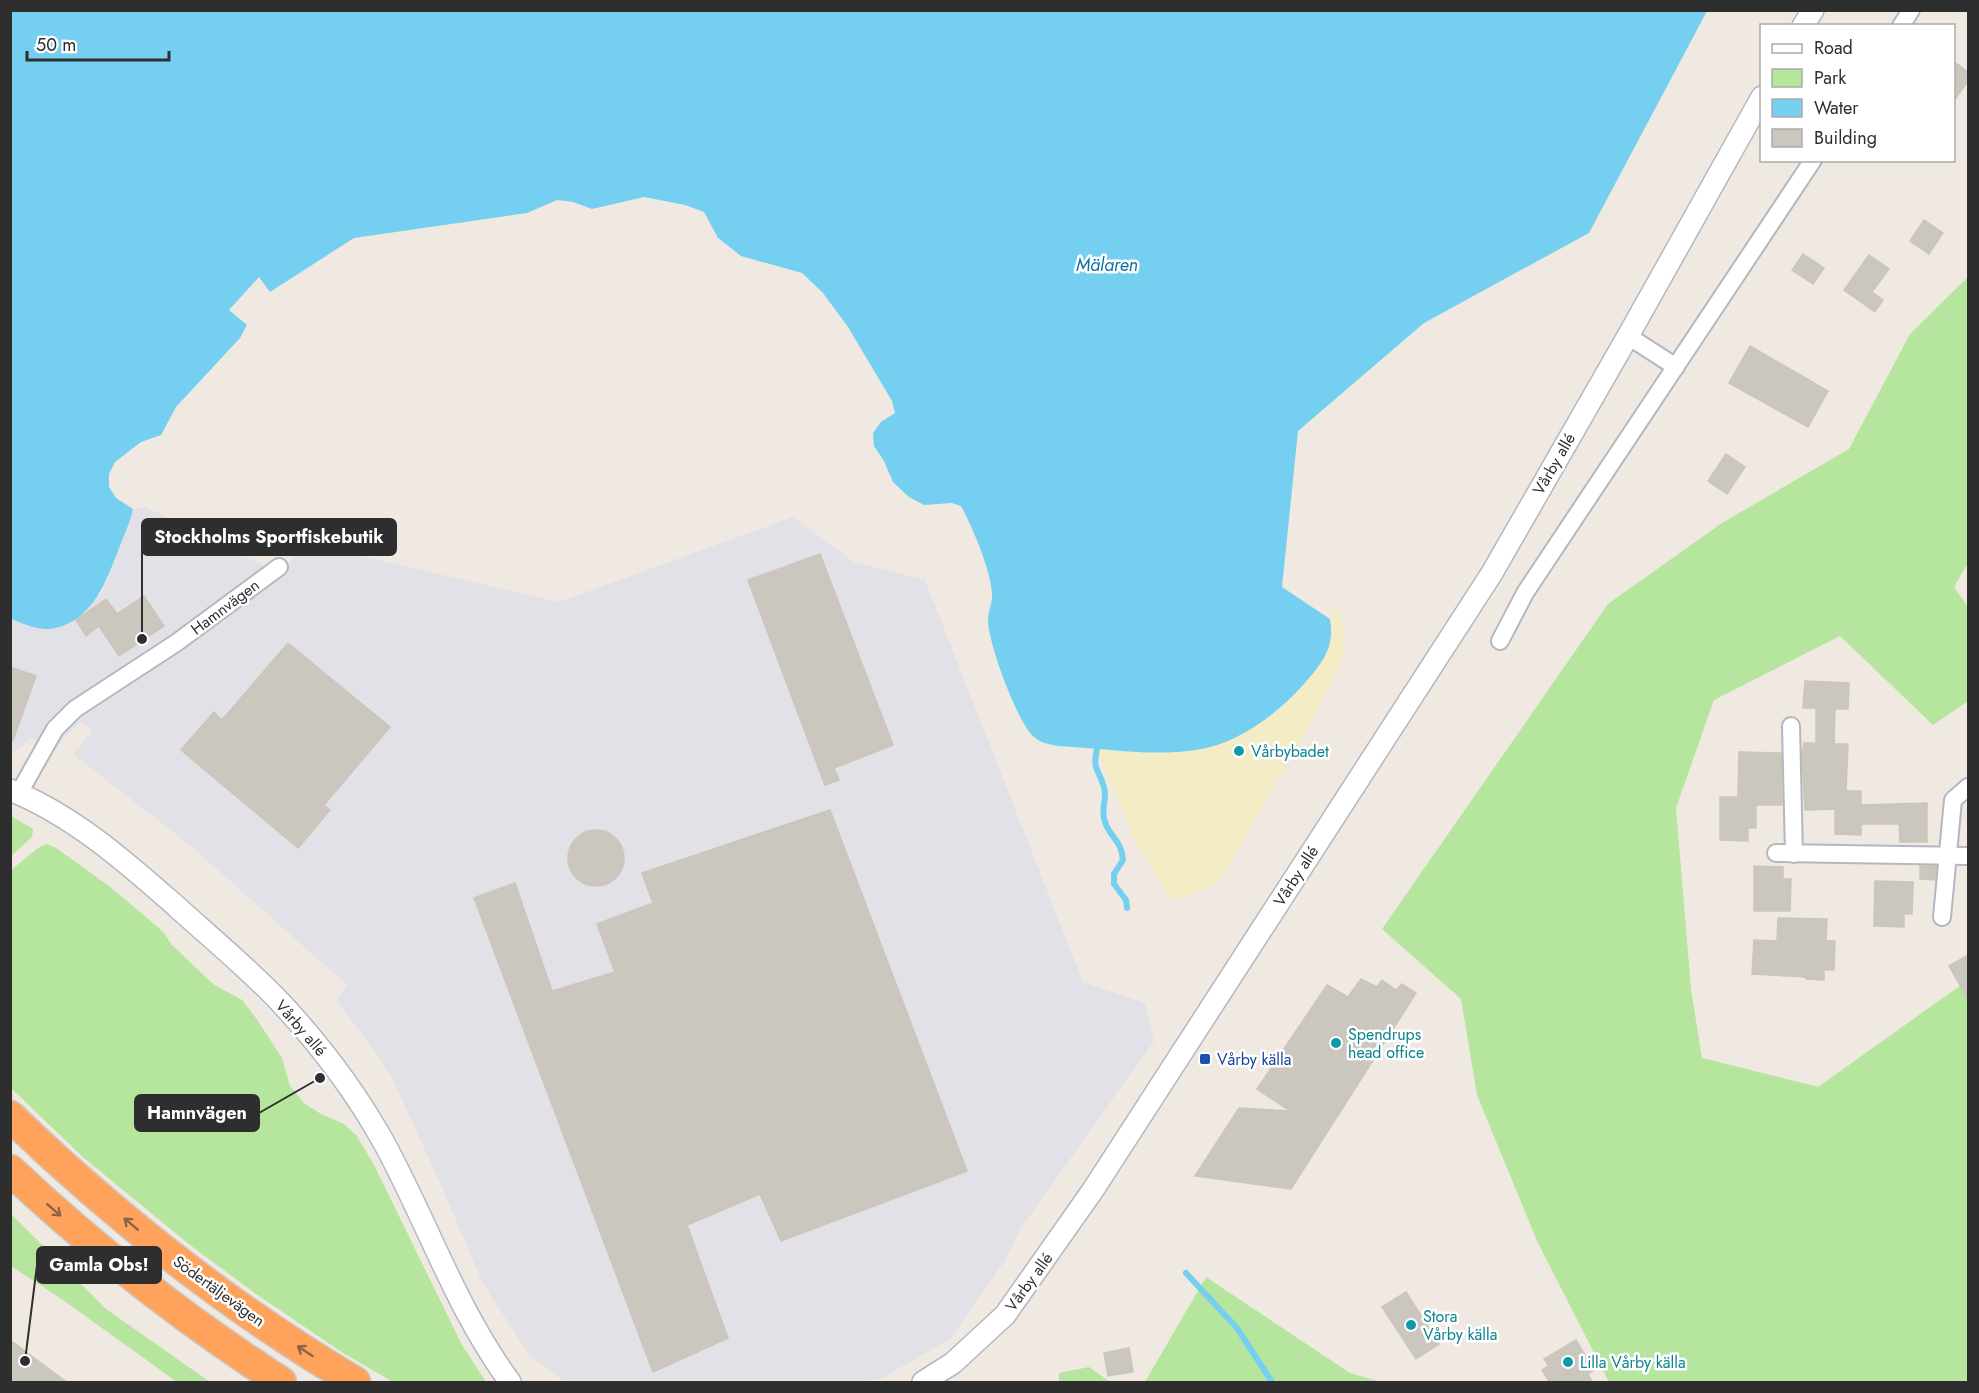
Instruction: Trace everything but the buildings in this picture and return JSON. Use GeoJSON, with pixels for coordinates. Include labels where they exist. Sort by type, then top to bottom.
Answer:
{"type":"FeatureCollection","features":[{"type":"Feature","properties":{"kind":"highway","name":"Södertäljevägen"},"geometry":{"type":"LineString","coordinates":[[10,1116],[62,1166],[146,1236],[253,1317],[355,1383]]}},
{"type":"Feature","properties":{"kind":"highway"},"geometry":{"type":"LineString","coordinates":[[10,1170],[119,1265],[230,1349],[281,1383]]}},
{"type":"Feature","properties":{"kind":"street"},"geometry":{"type":"LineString","coordinates":[[1804,24],[1813,10]]}},
{"type":"Feature","properties":{"kind":"street"},"geometry":{"type":"LineString","coordinates":[[1902,24],[1911,10]]}},
{"type":"Feature","properties":{"kind":"street","name":"Vårby allé"},"geometry":{"type":"LineString","coordinates":[[923,1383],[953,1362],[1005,1315],[1086,1199],[1492,573],[1760,99]]}},
{"type":"Feature","properties":{"kind":"street"},"geometry":{"type":"LineString","coordinates":[[1500,640],[1524,593],[1812,162]]}},
{"type":"Feature","properties":{"kind":"street"},"geometry":{"type":"LineString","coordinates":[[1628,336],[1676,368]]}},
{"type":"Feature","properties":{"kind":"street","name":"Hamnvägen"},"geometry":{"type":"LineString","coordinates":[[15,791],[55,729],[75,709],[176,643],[279,567]]}},
{"type":"Feature","properties":{"kind":"street"},"geometry":{"type":"LineString","coordinates":[[1791,726],[1794,854]]}},
{"type":"Feature","properties":{"kind":"street"},"geometry":{"type":"LineString","coordinates":[[1942,917],[1946,855],[1953,800],[1968,787]]}},
{"type":"Feature","properties":{"kind":"street","name":"Vårby allé"},"geometry":{"type":"LineString","coordinates":[[15,791],[80,829],[152,885],[280,1002],[319,1047],[348,1085],[383,1142],[472,1323],[510,1383]]}},
{"type":"Feature","properties":{"kind":"street"},"geometry":{"type":"LineString","coordinates":[[1776,853],[1968,856]]}},
{"type":"Feature","properties":{"kind":"shaded area"},"geometry":{"type":"Polygon","coordinates":[[[146,507],[284,576],[301,542],[559,602],[793,517],[854,562],[925,580],[1083,982],[1145,1003],[1154,1041],[1021,1228],[1004,1262],[950,1339],[884,1377],[867,1382],[565,1382],[530,1356],[483,1284],[392,1078],[336,1000],[348,986],[192,847],[73,754],[92,731],[82,722],[63,738],[56,748],[32,738],[11,754],[11,619],[41,629],[74,621],[104,589],[133,509],[146,507]]]}},
{"type":"Feature","properties":{"kind":"green space"},"geometry":{"type":"Polygon","coordinates":[[[1968,277],[1968,563],[1954,587],[1968,607],[1968,701],[1933,725],[1840,636],[1714,700],[1676,808],[1691,989],[1702,1058],[1818,1087],[1968,980],[1968,1382],[1609,1382],[1537,1241],[1477,1095],[1461,999],[1382,929],[1608,604],[1722,523],[1849,449],[1910,334],[1968,277]]]}},
{"type":"Feature","properties":{"kind":"green space"},"geometry":{"type":"Polygon","coordinates":[[[11,816],[33,829],[32,837],[11,856],[11,816]]]}},
{"type":"Feature","properties":{"kind":"green space"},"geometry":{"type":"Polygon","coordinates":[[[47,844],[109,886],[163,932],[172,945],[213,984],[242,1000],[282,1058],[290,1086],[304,1103],[321,1114],[344,1124],[356,1135],[374,1165],[462,1345],[486,1382],[393,1382],[343,1353],[256,1294],[190,1245],[84,1158],[11,1088],[11,870],[38,848],[47,844]]]}},
{"type":"Feature","properties":{"kind":"green space"},"geometry":{"type":"Polygon","coordinates":[[[10,1213],[106,1309],[210,1382],[177,1382],[63,1300],[11,1266],[10,1213]]]}},
{"type":"Feature","properties":{"kind":"green space"},"geometry":{"type":"Polygon","coordinates":[[[1206,1277],[1350,1373],[1381,1382],[1145,1382],[1206,1277]]]}},
{"type":"Feature","properties":{"kind":"green space"},"geometry":{"type":"Polygon","coordinates":[[[1089,1367],[1110,1382],[1059,1382],[1059,1373],[1089,1367]]]}},
{"type":"Feature","properties":{"kind":"sand","name":"Vårbybadet"},"geometry":{"type":"Polygon","coordinates":[[[1338,603],[1346,643],[1333,681],[1299,743],[1218,883],[1191,895],[1172,900],[1135,841],[1097,749],[1169,752],[1198,750],[1235,738],[1277,712],[1320,665],[1328,649],[1332,633],[1330,619],[1338,603]]]}},
{"type":"Feature","properties":{"kind":"water","name":"Mälaren"},"geometry":{"type":"Polygon","coordinates":[[[11,10],[1707,11],[1589,233],[1424,323],[1298,431],[1282,587],[1330,619],[1329,647],[1304,684],[1281,707],[1241,735],[1212,747],[1162,753],[1058,746],[1041,742],[1033,736],[1019,715],[1004,681],[993,646],[988,620],[992,596],[991,584],[985,561],[970,525],[961,506],[952,503],[924,505],[909,497],[893,482],[884,461],[874,446],[873,433],[881,422],[895,413],[892,401],[848,327],[823,293],[802,273],[741,256],[718,238],[704,212],[685,205],[644,197],[592,209],[573,202],[557,200],[527,213],[354,238],[270,292],[259,277],[229,310],[247,325],[240,338],[176,407],[161,435],[141,442],[115,462],[109,474],[109,487],[116,498],[133,509],[109,573],[97,597],[79,617],[55,628],[38,628],[11,619],[11,10]]]}},
{"type":"Feature","properties":{"kind":"waterway"},"geometry":{"type":"LineString","coordinates":[[1097,749],[1095,765],[1105,790],[1104,818],[1107,828],[1118,843],[1123,860],[1114,874],[1114,884],[1126,900],[1127,908]]}},
{"type":"Feature","properties":{"kind":"waterway"},"geometry":{"type":"LineString","coordinates":[[1186,1273],[1237,1328],[1272,1382]]}},
{"type":"Feature","properties":{"kind":"place","name":"Stockholms Sportfiskebutik"},"geometry":{"type":"Point","coordinates":[142,639]}},
{"type":"Feature","properties":{"kind":"place","name":"Vårbybadet"},"geometry":{"type":"Point","coordinates":[1239,751]}},
{"type":"Feature","properties":{"kind":"place","name":"Spendrups head office"},"geometry":{"type":"Point","coordinates":[1336,1043]}},
{"type":"Feature","properties":{"kind":"place","name":"Vårby källa"},"geometry":{"type":"Point","coordinates":[1205,1059]}},
{"type":"Feature","properties":{"kind":"place","name":"Hamnvägen"},"geometry":{"type":"Point","coordinates":[320,1078]}},
{"type":"Feature","properties":{"kind":"place","name":"Stora Vårby källa"},"geometry":{"type":"Point","coordinates":[1411,1325]}},
{"type":"Feature","properties":{"kind":"place","name":"Gamla Obs!"},"geometry":{"type":"Point","coordinates":[25,1361]}},
{"type":"Feature","properties":{"kind":"place","name":"Lilla Vårby källa"},"geometry":{"type":"Point","coordinates":[1568,1362]}}]}
